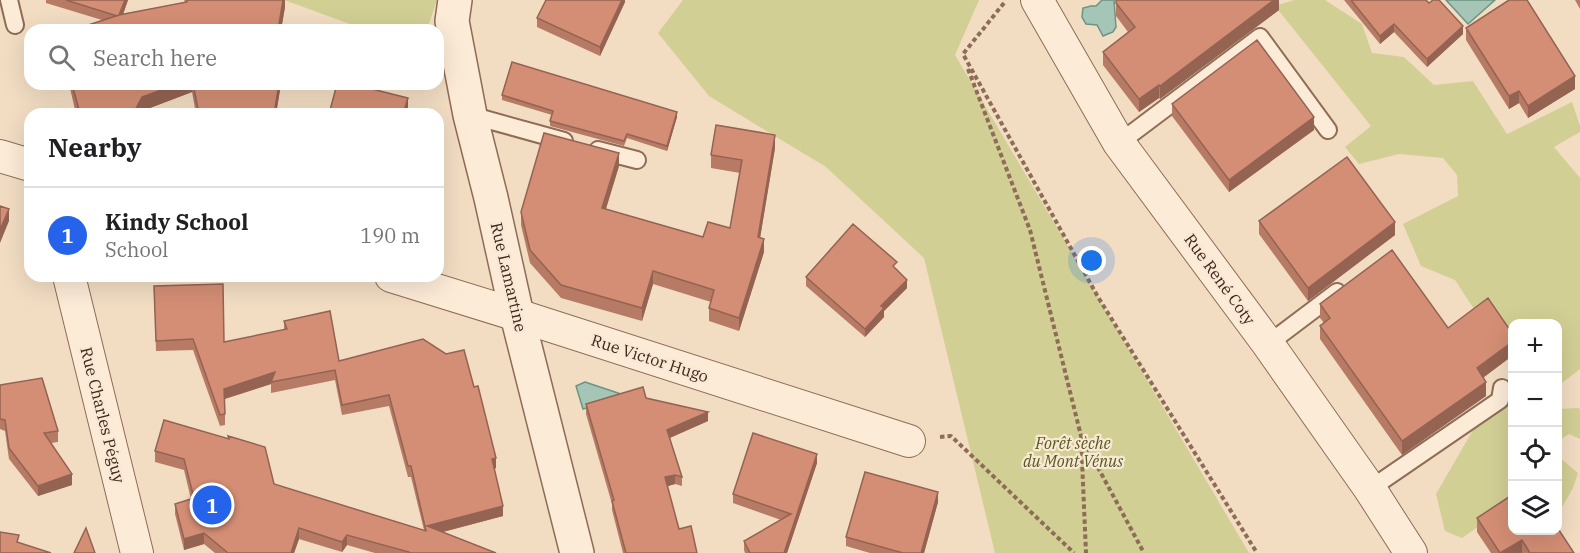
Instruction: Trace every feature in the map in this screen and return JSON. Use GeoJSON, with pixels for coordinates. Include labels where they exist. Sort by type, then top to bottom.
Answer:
{"type":"FeatureCollection","features":[{"type":"Feature","properties":{"kind":"street","name":"Rue Lamartine"},"geometry":{"type":"LineString","coordinates":[[455,0],[452,21],[470,115],[517,315],[578,553]]}},
{"type":"Feature","properties":{"kind":"street","name":"Rue René Coty"},"geometry":{"type":"LineString","coordinates":[[1036,0],[1119,142],[1268,344],[1412,553]]}},
{"type":"Feature","properties":{"kind":"street"},"geometry":{"type":"LineString","coordinates":[[0,156],[24,163]]}},
{"type":"Feature","properties":{"kind":"street","name":"Rue Charles Péguy"},"geometry":{"type":"LineString","coordinates":[[70,282],[138,553]]}},
{"type":"Feature","properties":{"kind":"street","name":"Rue Victor Hugo"},"geometry":{"type":"LineString","coordinates":[[410,282],[909,441]]}},
{"type":"Feature","properties":{"kind":"lane"},"geometry":{"type":"LineString","coordinates":[[9,0],[15,25]]}},
{"type":"Feature","properties":{"kind":"lane"},"geometry":{"type":"LineString","coordinates":[[1119,142],[1260,37],[1328,130]]}},
{"type":"Feature","properties":{"kind":"lane"},"geometry":{"type":"LineString","coordinates":[[470,115],[637,160]]}},
{"type":"Feature","properties":{"kind":"lane"},"geometry":{"type":"LineString","coordinates":[[1268,344],[1351,282]]}},
{"type":"Feature","properties":{"kind":"lane"},"geometry":{"type":"LineString","coordinates":[[1370,489],[1500,400],[1502,388]]}},
{"type":"Feature","properties":{"kind":"path"},"geometry":{"type":"LineString","coordinates":[[963,54],[1006,0]]}},
{"type":"Feature","properties":{"kind":"path"},"geometry":{"type":"LineString","coordinates":[[963,54],[1030,230],[1081,436],[1086,553]]}},
{"type":"Feature","properties":{"kind":"path"},"geometry":{"type":"LineString","coordinates":[[963,54],[1098,297],[1257,553]]}},
{"type":"Feature","properties":{"kind":"path"},"geometry":{"type":"LineString","coordinates":[[909,441],[951,436],[1074,553]]}},
{"type":"Feature","properties":{"kind":"path"},"geometry":{"type":"LineString","coordinates":[[1081,436],[1144,553]]}},
{"type":"Feature","properties":{"kind":"green space"},"geometry":{"type":"Polygon","coordinates":[[[280,0],[437,0],[429,24],[350,24],[280,0]]]}},
{"type":"Feature","properties":{"kind":"green space","name":"Forêt sèche du Mont Vénus"},"geometry":{"type":"Polygon","coordinates":[[[683,0],[979,0],[955,55],[1249,553],[995,553],[924,258],[826,167],[709,96],[658,33],[683,0]]]}},
{"type":"Feature","properties":{"kind":"green space"},"geometry":{"type":"Polygon","coordinates":[[[1294,0],[1325,0],[1362,24],[1372,53],[1404,57],[1434,85],[1473,81],[1507,134],[1572,102],[1580,132],[1554,147],[1580,178],[1580,369],[1562,383],[1562,319],[1508,319],[1508,344],[1474,309],[1455,280],[1421,266],[1403,224],[1458,196],[1457,175],[1443,158],[1399,154],[1359,164],[1345,147],[1371,126],[1275,6],[1294,0]]]}},
{"type":"Feature","properties":{"kind":"green space"},"geometry":{"type":"Polygon","coordinates":[[[1508,403],[1508,506],[1462,538],[1445,531],[1436,494],[1473,430],[1508,403]]]}},
{"type":"Feature","properties":{"kind":"green space"},"geometry":{"type":"Polygon","coordinates":[[[1562,409],[1580,409],[1580,439],[1569,434],[1562,438],[1562,409]]]}},
{"type":"Feature","properties":{"kind":"green space"},"geometry":{"type":"Polygon","coordinates":[[[1562,459],[1578,473],[1573,488],[1562,507],[1562,459]]]}},
{"type":"Feature","properties":{"kind":"shaded area"},"geometry":{"type":"Polygon","coordinates":[[[1102,0],[1114,0],[1116,27],[1113,32],[1103,36],[1097,25],[1086,24],[1082,17],[1083,8],[1096,6],[1102,0]]]}},
{"type":"Feature","properties":{"kind":"shaded area"},"geometry":{"type":"Polygon","coordinates":[[[1446,0],[1495,0],[1468,24],[1446,0]]]}},
{"type":"Feature","properties":{"kind":"shaded area"},"geometry":{"type":"Polygon","coordinates":[[[585,382],[627,396],[583,409],[576,386],[585,382]]]}},
{"type":"Feature","properties":{"kind":"building"},"geometry":{"type":"Polygon","coordinates":[[[66,0],[125,0],[117,16],[66,0]]]}},
{"type":"Feature","properties":{"kind":"building"},"geometry":{"type":"Polygon","coordinates":[[[187,0],[283,0],[279,24],[91,24],[119,15],[187,2],[187,0]]]}},
{"type":"Feature","properties":{"kind":"building"},"geometry":{"type":"Polygon","coordinates":[[[546,0],[622,0],[600,47],[537,18],[546,0]]]}},
{"type":"Feature","properties":{"kind":"building"},"geometry":{"type":"Polygon","coordinates":[[[1116,0],[1274,0],[1160,86],[1139,99],[1103,52],[1135,27],[1116,0]]]}},
{"type":"Feature","properties":{"kind":"building"},"geometry":{"type":"Polygon","coordinates":[[[1351,0],[1426,0],[1429,3],[1439,0],[1463,26],[1427,59],[1394,24],[1380,36],[1351,0]]]}},
{"type":"Feature","properties":{"kind":"building"},"geometry":{"type":"Polygon","coordinates":[[[1509,0],[1527,0],[1575,76],[1528,106],[1519,91],[1509,96],[1466,28],[1509,0]]]}},
{"type":"Feature","properties":{"kind":"building"},"geometry":{"type":"Polygon","coordinates":[[[1257,40],[1314,117],[1229,180],[1172,104],[1257,40]]]}},
{"type":"Feature","properties":{"kind":"building"},"geometry":{"type":"Polygon","coordinates":[[[512,62],[677,112],[667,146],[627,134],[624,141],[550,121],[553,111],[502,95],[512,62]]]}},
{"type":"Feature","properties":{"kind":"building"},"geometry":{"type":"Polygon","coordinates":[[[74,90],[161,90],[142,97],[136,108],[78,108],[74,90]]]}},
{"type":"Feature","properties":{"kind":"building"},"geometry":{"type":"Polygon","coordinates":[[[194,90],[278,90],[275,108],[198,108],[194,90]]]}},
{"type":"Feature","properties":{"kind":"building"},"geometry":{"type":"Polygon","coordinates":[[[335,90],[376,90],[408,98],[405,108],[331,108],[335,90]]]}},
{"type":"Feature","properties":{"kind":"building"},"geometry":{"type":"Polygon","coordinates":[[[716,125],[775,135],[758,237],[764,239],[739,318],[709,308],[714,290],[653,271],[642,308],[561,285],[530,250],[521,212],[544,133],[619,153],[602,208],[703,237],[708,222],[730,228],[742,160],[711,155],[716,125]]]}},
{"type":"Feature","properties":{"kind":"building"},"geometry":{"type":"Polygon","coordinates":[[[1347,157],[1395,222],[1308,288],[1259,221],[1347,157]]]}},
{"type":"Feature","properties":{"kind":"building"},"geometry":{"type":"Polygon","coordinates":[[[0,206],[9,209],[0,230],[0,206]]]}},
{"type":"Feature","properties":{"kind":"building"},"geometry":{"type":"Polygon","coordinates":[[[853,224],[897,262],[893,266],[907,280],[881,306],[884,308],[865,329],[806,277],[853,224]]]}},
{"type":"Feature","properties":{"kind":"building"},"geometry":{"type":"Polygon","coordinates":[[[1392,250],[1448,328],[1488,298],[1508,327],[1508,345],[1477,368],[1486,382],[1402,441],[1320,326],[1330,318],[1320,304],[1392,250]]]}},
{"type":"Feature","properties":{"kind":"building"},"geometry":{"type":"Polygon","coordinates":[[[223,284],[224,342],[287,329],[284,321],[330,311],[339,361],[423,339],[446,354],[464,350],[474,387],[478,386],[496,458],[492,459],[503,506],[427,526],[496,553],[409,553],[347,535],[342,542],[299,528],[291,553],[228,553],[204,533],[184,539],[175,504],[194,498],[184,459],[155,451],[164,420],[265,447],[274,484],[426,531],[411,466],[408,466],[389,395],[342,405],[335,370],[271,382],[275,372],[224,389],[225,414],[220,415],[193,339],[156,341],[154,286],[223,284]]]}},
{"type":"Feature","properties":{"kind":"building"},"geometry":{"type":"Polygon","coordinates":[[[42,378],[58,431],[44,433],[72,474],[38,486],[9,448],[5,420],[0,419],[0,385],[42,378]]]}},
{"type":"Feature","properties":{"kind":"building"},"geometry":{"type":"Polygon","coordinates":[[[643,387],[646,398],[708,412],[667,430],[682,477],[675,475],[665,477],[679,529],[691,526],[697,553],[626,553],[612,501],[614,500],[586,404],[643,387]]]}},
{"type":"Feature","properties":{"kind":"building"},"geometry":{"type":"Polygon","coordinates":[[[753,433],[817,454],[784,553],[750,553],[744,541],[791,514],[733,494],[753,433]]]}},
{"type":"Feature","properties":{"kind":"building"},"geometry":{"type":"Polygon","coordinates":[[[865,472],[938,492],[921,553],[903,553],[846,537],[865,472]]]}},
{"type":"Feature","properties":{"kind":"building"},"geometry":{"type":"Polygon","coordinates":[[[1508,498],[1508,535],[1562,535],[1574,553],[1530,553],[1522,540],[1500,553],[1477,518],[1508,498]]]}},
{"type":"Feature","properties":{"kind":"building"},"geometry":{"type":"Polygon","coordinates":[[[86,528],[95,553],[74,553],[86,528]]]}},
{"type":"Feature","properties":{"kind":"building"},"geometry":{"type":"Polygon","coordinates":[[[0,532],[19,535],[17,542],[51,553],[0,553],[0,532]]]}},
{"type":"Feature","properties":{"kind":"place","name":"Kindy School"},"geometry":{"type":"Point","coordinates":[212,505]}}]}
